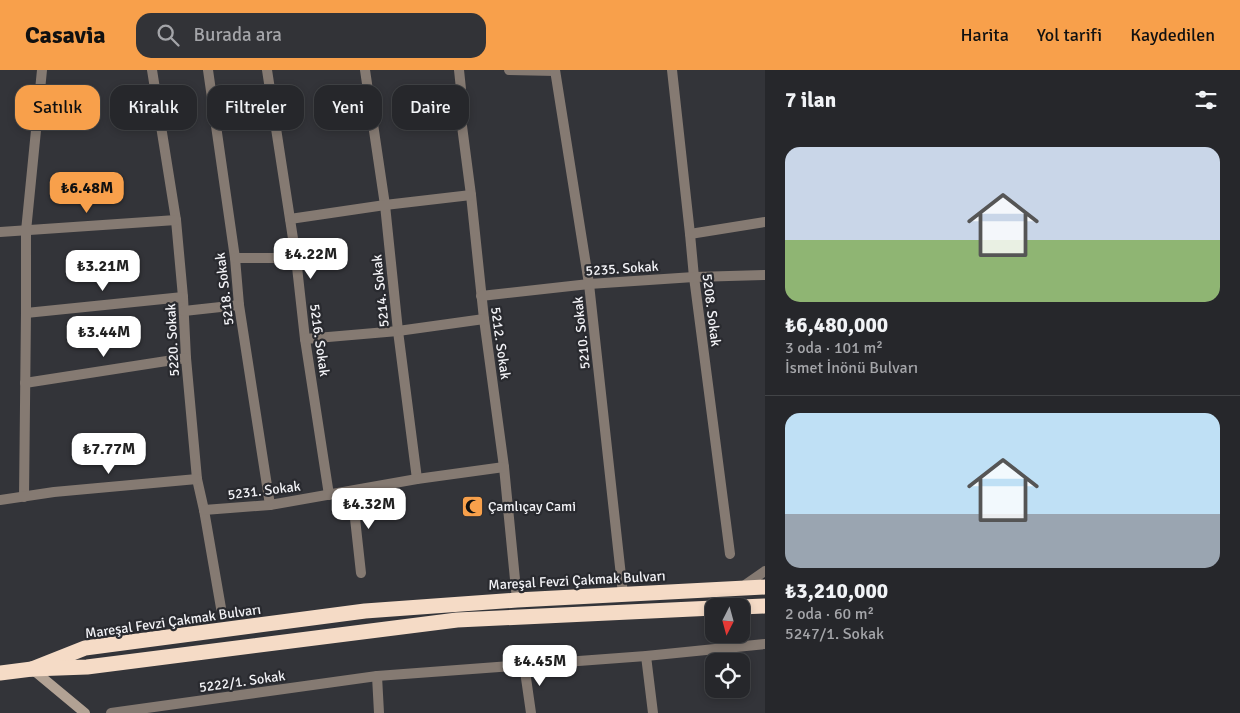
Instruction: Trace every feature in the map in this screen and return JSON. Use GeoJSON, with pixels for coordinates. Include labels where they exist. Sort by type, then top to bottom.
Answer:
{"type":"FeatureCollection","features":[{"type":"Feature","properties":{"kind":"highway","name":"Mareşal Fevzi Çakmak Bulvarı"},"geometry":{"type":"LineString","coordinates":[[32,669],[85,648],[365,611],[517,600],[765,587]]}},
{"type":"Feature","properties":{"kind":"highway"},"geometry":{"type":"LineString","coordinates":[[750,607],[765,606]]}},
{"type":"Feature","properties":{"kind":"highway"},"geometry":{"type":"LineString","coordinates":[[0,673],[32,669],[88,667],[457,620],[705,608]]}},
{"type":"Feature","properties":{"kind":"street"},"geometry":{"type":"LineString","coordinates":[[24,497],[26,231],[42,70]]}},
{"type":"Feature","properties":{"kind":"street","name":"5220. Sokak"},"geometry":{"type":"LineString","coordinates":[[152,70],[176,220],[197,479],[221,608]]}},
{"type":"Feature","properties":{"kind":"street","name":"5218. Sokak"},"geometry":{"type":"LineString","coordinates":[[208,70],[235,258],[239,305],[270,505]]}},
{"type":"Feature","properties":{"kind":"street","name":"5216. Sokak"},"geometry":{"type":"LineString","coordinates":[[267,70],[296,258],[305,339],[329,495]]}},
{"type":"Feature","properties":{"kind":"street","name":"5214. Sokak"},"geometry":{"type":"LineString","coordinates":[[364,70],[385,205],[398,331],[417,479]]}},
{"type":"Feature","properties":{"kind":"street","name":"5212. Sokak"},"geometry":{"type":"LineString","coordinates":[[459,70],[461,89],[459,103],[471,195],[481,296],[504,468],[517,600]]}},
{"type":"Feature","properties":{"kind":"street"},"geometry":{"type":"LineString","coordinates":[[509,70],[555,70]]}},
{"type":"Feature","properties":{"kind":"street","name":"5210. Sokak"},"geometry":{"type":"LineString","coordinates":[[555,70],[589,284],[623,594]]}},
{"type":"Feature","properties":{"kind":"street","name":"5208. Sokak"},"geometry":{"type":"LineString","coordinates":[[672,70],[694,277],[730,554]]}},
{"type":"Feature","properties":{"kind":"street"},"geometry":{"type":"LineString","coordinates":[[290,219],[471,195]]}},
{"type":"Feature","properties":{"kind":"street"},"geometry":{"type":"LineString","coordinates":[[0,232],[176,220]]}},
{"type":"Feature","properties":{"kind":"street"},"geometry":{"type":"LineString","coordinates":[[690,234],[765,222]]}},
{"type":"Feature","properties":{"kind":"street"},"geometry":{"type":"LineString","coordinates":[[235,258],[296,258]]}},
{"type":"Feature","properties":{"kind":"street","name":"5235. Sokak"},"geometry":{"type":"LineString","coordinates":[[481,296],[589,284],[694,277],[765,275]]}},
{"type":"Feature","properties":{"kind":"street"},"geometry":{"type":"LineString","coordinates":[[26,313],[183,297]]}},
{"type":"Feature","properties":{"kind":"street"},"geometry":{"type":"LineString","coordinates":[[184,311],[239,305]]}},
{"type":"Feature","properties":{"kind":"street"},"geometry":{"type":"LineString","coordinates":[[305,339],[398,331],[484,320]]}},
{"type":"Feature","properties":{"kind":"street"},"geometry":{"type":"LineString","coordinates":[[26,383],[186,358]]}},
{"type":"Feature","properties":{"kind":"street","name":"5231. Sokak"},"geometry":{"type":"LineString","coordinates":[[204,510],[270,505],[417,479],[504,468]]}},
{"type":"Feature","properties":{"kind":"street"},"geometry":{"type":"LineString","coordinates":[[0,500],[197,479]]}},
{"type":"Feature","properties":{"kind":"street"},"geometry":{"type":"LineString","coordinates":[[352,491],[361,573]]}},
{"type":"Feature","properties":{"kind":"street"},"geometry":{"type":"LineString","coordinates":[[741,588],[765,571]]}},
{"type":"Feature","properties":{"kind":"street","name":"5222/1. Sokak"},"geometry":{"type":"LineString","coordinates":[[111,713],[377,676],[646,656],[765,644]]}},
{"type":"Feature","properties":{"kind":"street"},"geometry":{"type":"LineString","coordinates":[[646,656],[653,713]]}},
{"type":"Feature","properties":{"kind":"street"},"geometry":{"type":"LineString","coordinates":[[524,664],[531,713]]}},
{"type":"Feature","properties":{"kind":"street"},"geometry":{"type":"LineString","coordinates":[[32,669],[85,713]]}},
{"type":"Feature","properties":{"kind":"street"},"geometry":{"type":"LineString","coordinates":[[377,676],[380,713]]}},
{"type":"Feature","properties":{"kind":"place","name":"Çamlıçay Cami"},"geometry":{"type":"Point","coordinates":[472,506]}}]}
